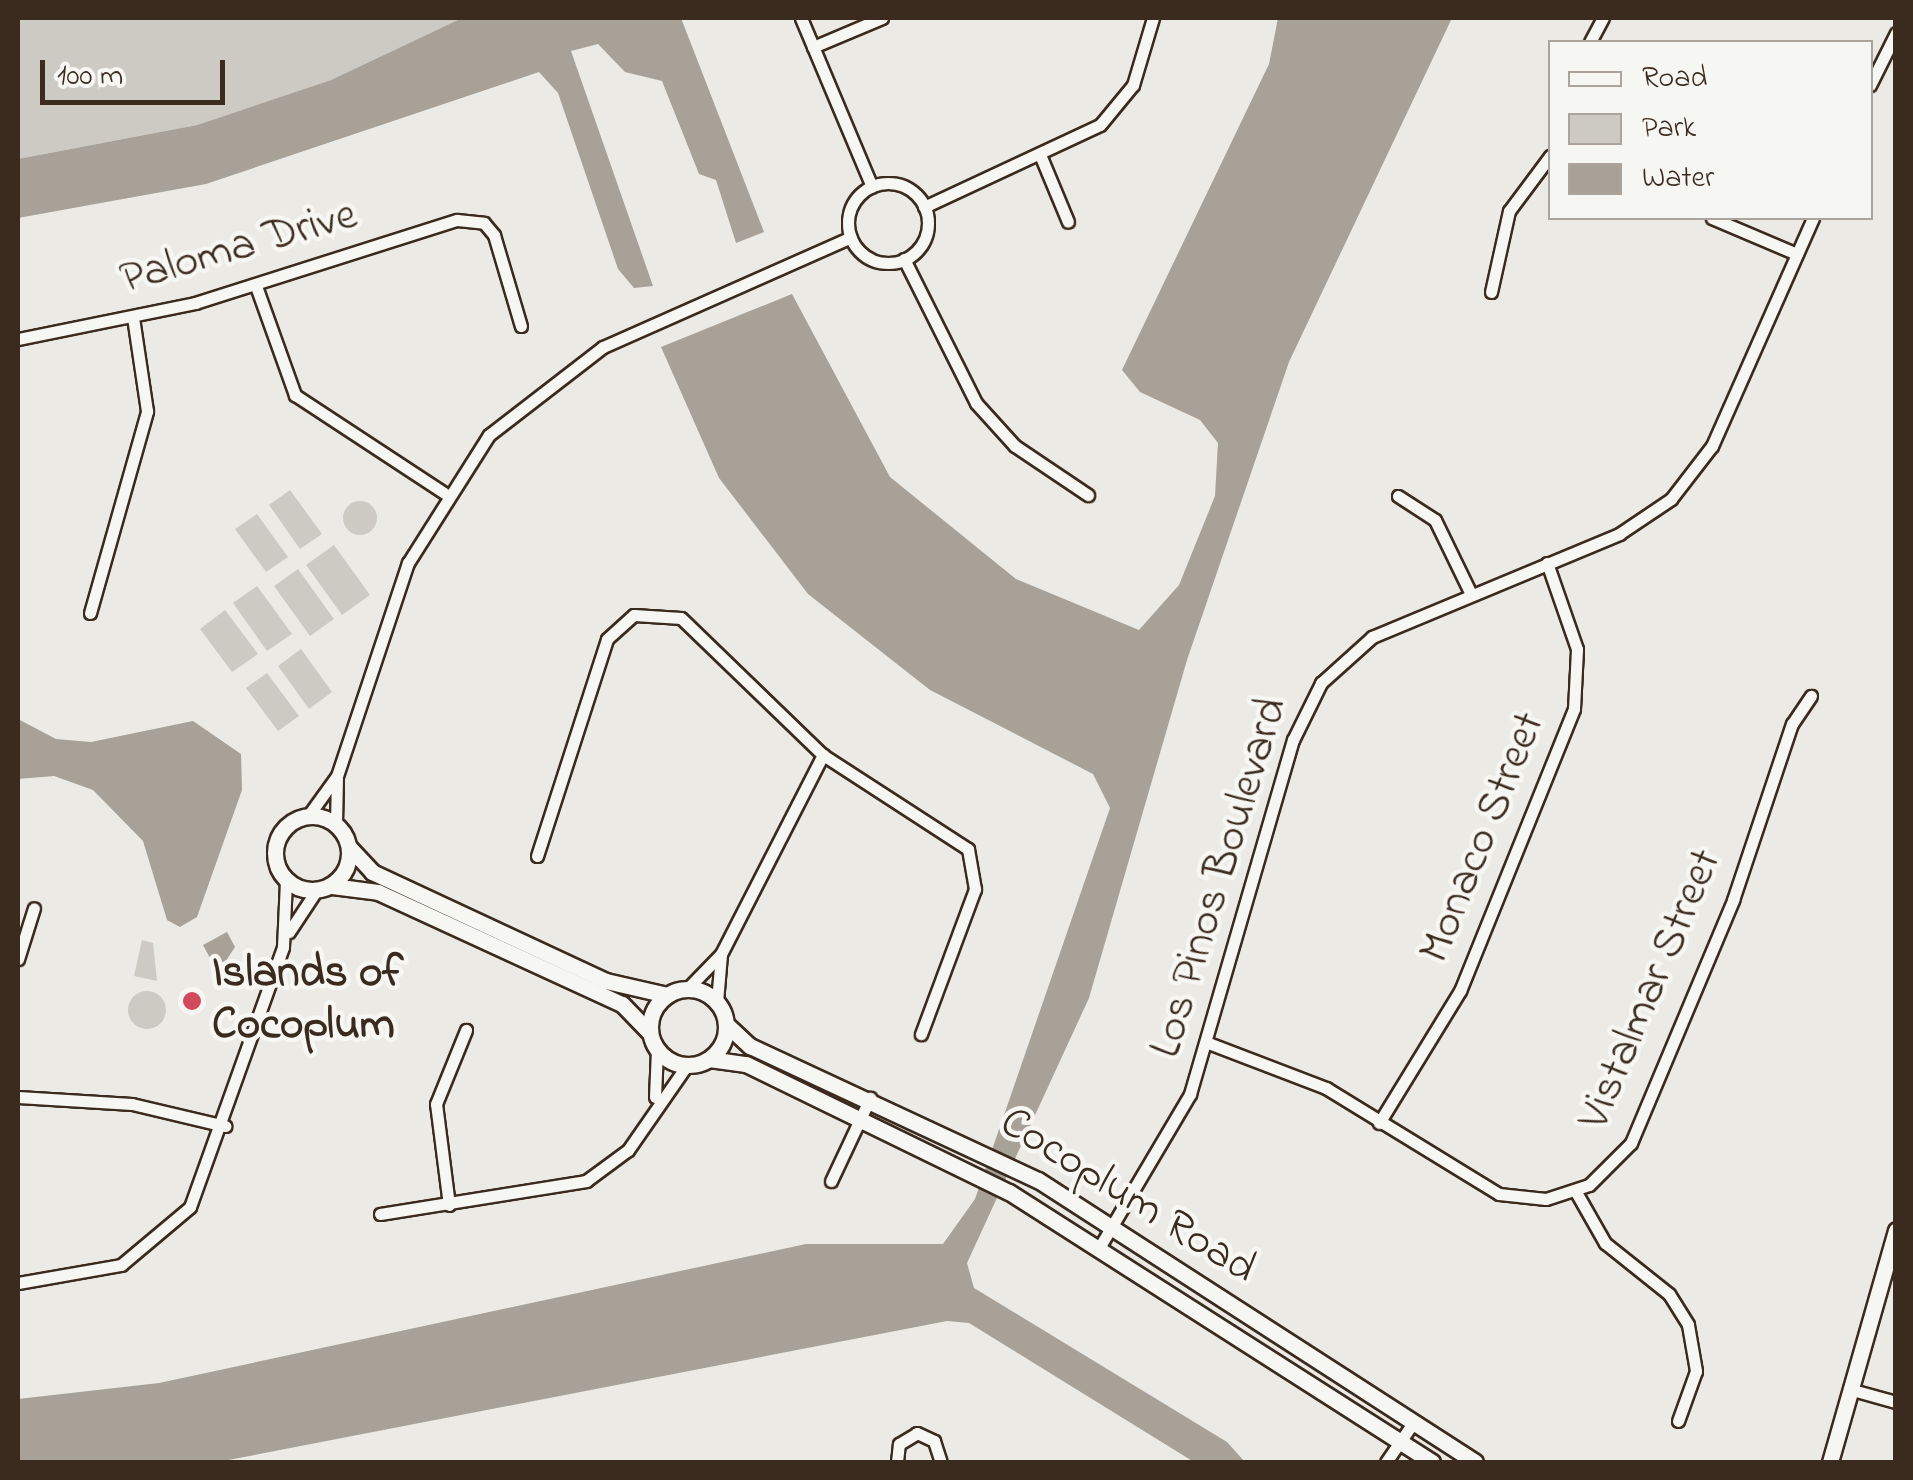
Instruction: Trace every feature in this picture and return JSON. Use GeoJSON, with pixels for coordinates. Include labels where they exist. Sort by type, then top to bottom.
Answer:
{"type":"FeatureCollection","features":[{"type":"Feature","properties":{"kind":"street"},"geometry":{"type":"LineString","coordinates":[[802,18],[872,186]]}},
{"type":"Feature","properties":{"kind":"street"},"geometry":{"type":"LineString","coordinates":[[813,47],[882,18]]}},
{"type":"Feature","properties":{"kind":"street"},"geometry":{"type":"LineString","coordinates":[[924,207],[1040,158],[1120,105],[1153,18]]}},
{"type":"Feature","properties":{"kind":"street"},"geometry":{"type":"LineString","coordinates":[[1591,40],[1603,18]]}},
{"type":"Feature","properties":{"kind":"street"},"geometry":{"type":"LineString","coordinates":[[1873,79],[1896,32]]}},
{"type":"Feature","properties":{"kind":"street"},"geometry":{"type":"LineString","coordinates":[[1040,158],[1068,222]]}},
{"type":"Feature","properties":{"kind":"street"},"geometry":{"type":"LineString","coordinates":[[1491,292],[1509,211],[1548,159]]}},
{"type":"Feature","properties":{"kind":"street"},"geometry":{"type":"LineString","coordinates":[[897,184],[924,207],[927,232],[904,259],[867,257],[850,237],[851,208],[872,186],[897,184]]}},
{"type":"Feature","properties":{"kind":"street","name":"Paloma Drive"},"geometry":{"type":"LineString","coordinates":[[18,339],[132,317],[256,286],[438,224],[476,220],[494,235],[520,326]]}},
{"type":"Feature","properties":{"kind":"street"},"geometry":{"type":"LineString","coordinates":[[1717,220],[1797,254]]}},
{"type":"Feature","properties":{"kind":"street","name":"Los Pinos Boulevard"},"geometry":{"type":"LineString","coordinates":[[1099,1248],[1173,1129],[1206,1042],[1288,756],[1315,692],[1358,645],[1634,526],[1698,469],[1812,220]]}},
{"type":"Feature","properties":{"kind":"street"},"geometry":{"type":"LineString","coordinates":[[823,755],[721,954],[687,988],[667,995],[640,994],[372,872],[350,848],[336,824],[337,776],[402,577],[444,494],[500,423],[573,364],[850,237]]}},
{"type":"Feature","properties":{"kind":"street"},"geometry":{"type":"LineString","coordinates":[[904,259],[976,403],[1015,446],[1088,496]]}},
{"type":"Feature","properties":{"kind":"street"},"geometry":{"type":"LineString","coordinates":[[256,286],[295,394],[444,494]]}},
{"type":"Feature","properties":{"kind":"street"},"geometry":{"type":"LineString","coordinates":[[90,613],[148,412],[132,317]]}},
{"type":"Feature","properties":{"kind":"street"},"geometry":{"type":"LineString","coordinates":[[1398,496],[1436,520],[1471,594]]}},
{"type":"Feature","properties":{"kind":"street","name":"Monaco Street"},"geometry":{"type":"LineString","coordinates":[[1379,1123],[1460,991],[1574,709],[1577,649],[1547,563]]}},
{"type":"Feature","properties":{"kind":"street"},"geometry":{"type":"LineString","coordinates":[[536,856],[602,649],[634,616],[688,623],[823,755],[952,832],[972,857],[976,889],[921,1034]]}},
{"type":"Feature","properties":{"kind":"street","name":"Vistalmar Street"},"geometry":{"type":"LineString","coordinates":[[1206,1042],[1300,1076],[1499,1194],[1576,1192],[1631,1143],[1733,900],[1792,724],[1811,696]]}},
{"type":"Feature","properties":{"kind":"street"},"geometry":{"type":"LineString","coordinates":[[18,1283],[94,1275],[150,1249],[198,1195],[286,935],[286,881],[275,860],[278,836],[308,816],[337,776]]}},
{"type":"Feature","properties":{"kind":"street"},"geometry":{"type":"LineString","coordinates":[[308,816],[336,824]]}},
{"type":"Feature","properties":{"kind":"street"},"geometry":{"type":"LineString","coordinates":[[286,935],[350,848]]}},
{"type":"Feature","properties":{"kind":"street"},"geometry":{"type":"LineString","coordinates":[[286,881],[378,892],[622,1004],[650,1033],[657,1049],[655,1101]]}},
{"type":"Feature","properties":{"kind":"street"},"geometry":{"type":"LineString","coordinates":[[18,960],[34,908]]}},
{"type":"Feature","properties":{"kind":"street"},"geometry":{"type":"LineString","coordinates":[[709,1059],[726,1024],[717,1002],[721,954]]}},
{"type":"Feature","properties":{"kind":"street"},"geometry":{"type":"LineString","coordinates":[[687,988],[717,1002]]}},
{"type":"Feature","properties":{"kind":"street"},"geometry":{"type":"LineString","coordinates":[[650,1033],[667,995]]}},
{"type":"Feature","properties":{"kind":"street","name":"Cocoplum Road"},"geometry":{"type":"LineString","coordinates":[[726,1024],[750,1046],[989,1152],[1038,1180],[1475,1462]]}},
{"type":"Feature","properties":{"kind":"street"},"geometry":{"type":"LineString","coordinates":[[449,1205],[436,1104],[466,1030]]}},
{"type":"Feature","properties":{"kind":"street"},"geometry":{"type":"LineString","coordinates":[[380,1214],[593,1178],[635,1141],[655,1101],[686,1065],[657,1049]]}},
{"type":"Feature","properties":{"kind":"street","name":"Cocoplum Road"},"geometry":{"type":"LineString","coordinates":[[686,1065],[709,1059],[746,1064],[976,1174],[1099,1248],[1432,1462]]}},
{"type":"Feature","properties":{"kind":"street"},"geometry":{"type":"LineString","coordinates":[[18,1097],[132,1104],[224,1126]]}},
{"type":"Feature","properties":{"kind":"street"},"geometry":{"type":"LineString","coordinates":[[831,1181],[870,1098]]}},
{"type":"Feature","properties":{"kind":"street"},"geometry":{"type":"LineString","coordinates":[[1576,1192],[1605,1243],[1664,1288],[1688,1325],[1696,1371],[1678,1421]]}},
{"type":"Feature","properties":{"kind":"street"},"geometry":{"type":"LineString","coordinates":[[1830,1462],[1896,1230]]}},
{"type":"Feature","properties":{"kind":"street"},"geometry":{"type":"LineString","coordinates":[[1849,1390],[1896,1402]]}},
{"type":"Feature","properties":{"kind":"street"},"geometry":{"type":"LineString","coordinates":[[1386,1462],[1413,1422]]}},
{"type":"Feature","properties":{"kind":"street"},"geometry":{"type":"LineString","coordinates":[[897,1462],[899,1444],[917,1434],[934,1441],[941,1462]]}},
{"type":"Feature","properties":{"kind":"green space"},"geometry":{"type":"Polygon","coordinates":[[[18,18],[462,18],[331,80],[197,125],[18,159],[18,18]]]}},
{"type":"Feature","properties":{"kind":"green space"},"geometry":{"type":"Polygon","coordinates":[[[290,490],[322,534],[300,549],[269,505],[290,490]]]}},
{"type":"Feature","properties":{"kind":"green space"},"geometry":{"type":"Polygon","coordinates":[[[360,501],[372,506],[377,518],[372,530],[360,535],[348,530],[343,518],[348,506],[360,501]]]}},
{"type":"Feature","properties":{"kind":"green space"},"geometry":{"type":"Polygon","coordinates":[[[257,514],[288,557],[266,572],[235,529],[257,514]]]}},
{"type":"Feature","properties":{"kind":"green space"},"geometry":{"type":"Polygon","coordinates":[[[334,545],[370,595],[342,615],[306,565],[334,545]]]}},
{"type":"Feature","properties":{"kind":"green space"},"geometry":{"type":"Polygon","coordinates":[[[298,569],[334,619],[310,636],[274,586],[298,569]]]}},
{"type":"Feature","properties":{"kind":"green space"},"geometry":{"type":"Polygon","coordinates":[[[257,586],[292,634],[267,651],[233,603],[257,586]]]}},
{"type":"Feature","properties":{"kind":"green space"},"geometry":{"type":"Polygon","coordinates":[[[225,610],[258,654],[232,672],[200,629],[225,610]]]}},
{"type":"Feature","properties":{"kind":"green space"},"geometry":{"type":"Polygon","coordinates":[[[301,649],[332,692],[309,709],[278,666],[301,649]]]}},
{"type":"Feature","properties":{"kind":"green space"},"geometry":{"type":"Polygon","coordinates":[[[267,673],[299,716],[278,731],[246,688],[267,673]]]}},
{"type":"Feature","properties":{"kind":"green space"},"geometry":{"type":"Polygon","coordinates":[[[142,940],[153,943],[157,981],[134,976],[142,940]]]}},
{"type":"Feature","properties":{"kind":"green space"},"geometry":{"type":"Polygon","coordinates":[[[147,991],[161,996],[166,1010],[161,1024],[147,1029],[133,1024],[128,1010],[133,996],[147,991]]]}},
{"type":"Feature","properties":{"kind":"water"},"geometry":{"type":"Polygon","coordinates":[[[462,18],[681,18],[764,232],[736,243],[716,180],[699,174],[662,81],[625,72],[598,44],[571,51],[653,286],[634,288],[618,269],[558,93],[539,72],[206,184],[18,218],[18,159],[197,125],[331,80],[462,18]]]}},
{"type":"Feature","properties":{"kind":"water"},"geometry":{"type":"Polygon","coordinates":[[[1278,18],[1452,18],[1289,362],[1187,660],[1089,998],[967,1263],[974,1288],[1227,1442],[1245,1462],[1194,1462],[969,1323],[947,1321],[218,1462],[18,1462],[18,1399],[159,1383],[806,1244],[943,1244],[975,1199],[1110,808],[1093,774],[930,690],[808,594],[719,478],[661,347],[792,294],[890,477],[1016,579],[1139,630],[1179,585],[1215,496],[1218,443],[1200,420],[1140,392],[1122,370],[1269,64],[1278,18]]]}},
{"type":"Feature","properties":{"kind":"water"},"geometry":{"type":"Polygon","coordinates":[[[18,719],[56,739],[91,742],[193,721],[241,754],[242,790],[197,917],[180,927],[167,920],[143,841],[93,790],[54,776],[18,779],[18,719]]]}},
{"type":"Feature","properties":{"kind":"water"},"geometry":{"type":"Polygon","coordinates":[[[227,932],[235,947],[218,973],[203,945],[227,932]]]}},
{"type":"Feature","properties":{"kind":"place","name":"Islands of Cocoplum"},"geometry":{"type":"Point","coordinates":[192,1001]}}]}
